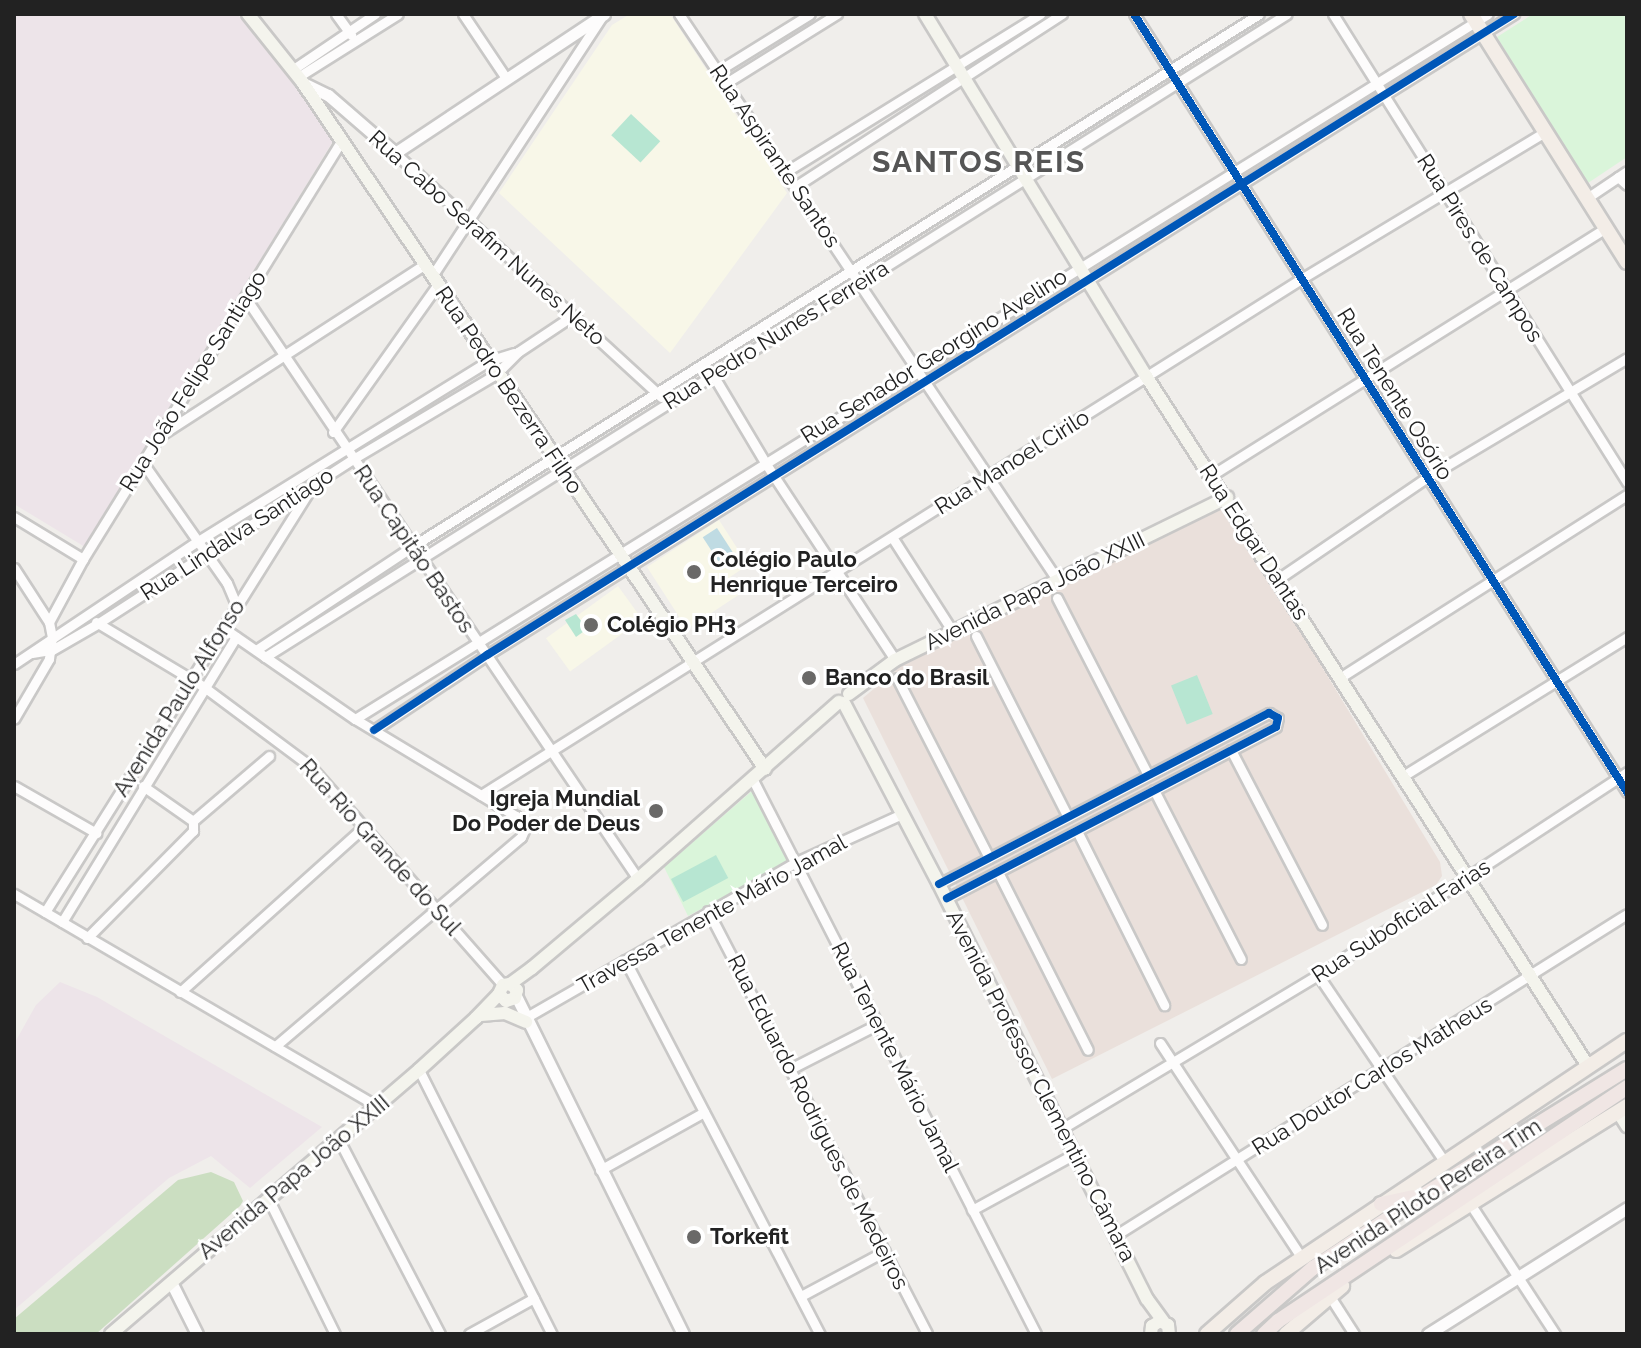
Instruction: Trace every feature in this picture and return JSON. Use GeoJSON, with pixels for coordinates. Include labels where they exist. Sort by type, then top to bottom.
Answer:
{"type":"FeatureCollection","features":[{"type":"Feature","properties":{"kind":"highway","name":"Avenida Piloto Pereira Tim"},"geometry":{"type":"LineString","coordinates":[[1237,1334],[1300,1278],[1422,1196],[1627,1069]]}},
{"type":"Feature","properties":{"kind":"highway","name":"Avenida Piloto Pereira Tim"},"geometry":{"type":"LineString","coordinates":[[1264,1334],[1278,1321],[1627,1087]]}},
{"type":"Feature","properties":{"kind":"highway"},"geometry":{"type":"LineString","coordinates":[[1381,1204],[1422,1196]]}},
{"type":"Feature","properties":{"kind":"main road","name":"Rua Edgar Dantas"},"geometry":{"type":"LineString","coordinates":[[925,14],[1146,376],[1227,497],[1588,1066]]}},
{"type":"Feature","properties":{"kind":"main road","name":"Rua Pedro Bezerra Filho"},"geometry":{"type":"LineString","coordinates":[[251,15],[298,76],[765,769]]}},
{"type":"Feature","properties":{"kind":"main road"},"geometry":{"type":"LineString","coordinates":[[1480,21],[1627,262]]}},
{"type":"Feature","properties":{"kind":"main road","name":"Avenida Papa João XXIII"},"geometry":{"type":"LineString","coordinates":[[111,1334],[509,993],[532,968],[844,700],[895,660],[1056,578],[1227,497]]}},
{"type":"Feature","properties":{"kind":"main road","name":"Avenida Professor Clementino Câmara"},"geometry":{"type":"LineString","coordinates":[[844,700],[947,898],[1163,1330]]}},
{"type":"Feature","properties":{"kind":"main road"},"geometry":{"type":"LineString","coordinates":[[478,1017],[505,1013],[526,1020]]}},
{"type":"Feature","properties":{"kind":"main road"},"geometry":{"type":"LineString","coordinates":[[1207,1334],[1253,1292],[1627,1041]]}},
{"type":"Feature","properties":{"kind":"main road"},"geometry":{"type":"LineString","coordinates":[[1286,1334],[1329,1295],[1469,1202],[1622,1109],[1627,1126]]}},
{"type":"Feature","properties":{"kind":"street"},"geometry":{"type":"LineString","coordinates":[[336,14],[355,41]]}},
{"type":"Feature","properties":{"kind":"street"},"geometry":{"type":"LineString","coordinates":[[298,76],[348,31],[375,14]]}},
{"type":"Feature","properties":{"kind":"street"},"geometry":{"type":"LineString","coordinates":[[298,76],[398,14]]}},
{"type":"Feature","properties":{"kind":"street"},"geometry":{"type":"LineString","coordinates":[[463,14],[506,78]]}},
{"type":"Feature","properties":{"kind":"street"},"geometry":{"type":"LineString","coordinates":[[395,153],[604,14]]}},
{"type":"Feature","properties":{"kind":"street"},"geometry":{"type":"LineString","coordinates":[[333,432],[604,14]]}},
{"type":"Feature","properties":{"kind":"street","name":"Rua Aspirante Santos"},"geometry":{"type":"LineString","coordinates":[[679,14],[787,171],[1056,578]]}},
{"type":"Feature","properties":{"kind":"street"},"geometry":{"type":"LineString","coordinates":[[718,71],[810,14]]}},
{"type":"Feature","properties":{"kind":"street"},"geometry":{"type":"LineString","coordinates":[[726,83],[837,14]]}},
{"type":"Feature","properties":{"kind":"street"},"geometry":{"type":"LineString","coordinates":[[787,171],[1040,14]]}},
{"type":"Feature","properties":{"kind":"street"},"geometry":{"type":"LineString","coordinates":[[796,186],[1062,14]]}},
{"type":"Feature","properties":{"kind":"street","name":"Rua Pedro Nunes Ferreira"},"geometry":{"type":"LineString","coordinates":[[265,657],[666,402],[860,283],[1259,14]]}},
{"type":"Feature","properties":{"kind":"street","name":"Rua Pedro Nunes Ferreira"},"geometry":{"type":"LineString","coordinates":[[256,650],[413,546],[852,269],[1177,83],[1287,14]]}},
{"type":"Feature","properties":{"kind":"street","name":"Rua Pires de Campos"},"geometry":{"type":"LineString","coordinates":[[1333,14],[1627,482]]}},
{"type":"Feature","properties":{"kind":"street","name":"Rua Senador Georgino Avelino"},"geometry":{"type":"LineString","coordinates":[[374,730],[487,655],[924,382],[1232,172],[1480,21],[1514,14]]}},
{"type":"Feature","properties":{"kind":"street","name":"Rua Tenente Osório"},"geometry":{"type":"LineString","coordinates":[[1137,15],[1232,172],[1426,478],[1556,681],[1623,775],[1627,792]]}},
{"type":"Feature","properties":{"kind":"street","name":"Rua Senador Georgino Avelino"},"geometry":{"type":"LineString","coordinates":[[355,719],[917,371],[1239,183],[1384,94],[1480,21]]}},
{"type":"Feature","properties":{"kind":"street","name":"Rua Cabo Serafim Nunes Neto"},"geometry":{"type":"LineString","coordinates":[[298,76],[328,95],[470,217],[666,402]]}},
{"type":"Feature","properties":{"kind":"street","name":"Rua Manoel Cirilo"},"geometry":{"type":"LineString","coordinates":[[481,795],[1301,279],[1545,132]]}},
{"type":"Feature","properties":{"kind":"street","name":"Rua João Felipe Santiago"},"geometry":{"type":"LineString","coordinates":[[49,622],[83,559],[341,142]]}},
{"type":"Feature","properties":{"kind":"street"},"geometry":{"type":"LineString","coordinates":[[1587,198],[1622,174],[1627,185]]}},
{"type":"Feature","properties":{"kind":"street"},"geometry":{"type":"LineString","coordinates":[[1212,475],[1606,228]]}},
{"type":"Feature","properties":{"kind":"street"},"geometry":{"type":"LineString","coordinates":[[161,435],[283,356],[432,275]]}},
{"type":"Feature","properties":{"kind":"street","name":"Rua Capitão Bastos"},"geometry":{"type":"LineString","coordinates":[[245,297],[333,432],[638,879]]}},
{"type":"Feature","properties":{"kind":"street","name":"Rua Lindalva Santiago"},"geometry":{"type":"LineString","coordinates":[[32,653],[52,650],[97,624],[353,459],[496,374],[518,352],[572,316]]}},
{"type":"Feature","properties":{"kind":"street","name":"Rua Lindalva Santiago"},"geometry":{"type":"LineString","coordinates":[[14,664],[198,541],[488,361],[518,352]]}},
{"type":"Feature","properties":{"kind":"street"},"geometry":{"type":"LineString","coordinates":[[1278,579],[1426,478],[1627,358]]}},
{"type":"Feature","properties":{"kind":"street"},"geometry":{"type":"LineString","coordinates":[[705,362],[766,464],[895,660]]}},
{"type":"Feature","properties":{"kind":"street"},"geometry":{"type":"LineString","coordinates":[[143,463],[227,583],[236,604]]}},
{"type":"Feature","properties":{"kind":"street","name":"Avenida Paulo Alfonso"},"geometry":{"type":"LineString","coordinates":[[45,912],[313,485]]}},
{"type":"Feature","properties":{"kind":"street"},"geometry":{"type":"LineString","coordinates":[[502,490],[510,503]]}},
{"type":"Feature","properties":{"kind":"street"},"geometry":{"type":"LineString","coordinates":[[1341,677],[1627,495]]}},
{"type":"Feature","properties":{"kind":"street"},"geometry":{"type":"LineString","coordinates":[[16,520],[83,559]]}},
{"type":"Feature","properties":{"kind":"street"},"geometry":{"type":"LineString","coordinates":[[892,537],[953,632]]}},
{"type":"Feature","properties":{"kind":"street"},"geometry":{"type":"LineString","coordinates":[[14,568],[49,622],[52,637],[52,650],[14,719]]}},
{"type":"Feature","properties":{"kind":"street"},"geometry":{"type":"LineString","coordinates":[[1057,598],[1148,775]]}},
{"type":"Feature","properties":{"kind":"street"},"geometry":{"type":"LineString","coordinates":[[325,604],[332,615]]}},
{"type":"Feature","properties":{"kind":"street","name":"Rua Rio Grande do Sul"},"geometry":{"type":"LineString","coordinates":[[89,612],[97,624],[204,687],[310,766],[509,993]]}},
{"type":"Feature","properties":{"kind":"street"},"geometry":{"type":"LineString","coordinates":[[222,627],[355,719],[522,821],[524,832],[275,1046]]}},
{"type":"Feature","properties":{"kind":"street"},"geometry":{"type":"LineString","coordinates":[[976,636],[1068,817]]}},
{"type":"Feature","properties":{"kind":"street","name":"Avenida Paulo Alfonso"},"geometry":{"type":"LineString","coordinates":[[62,922],[236,637]]}},
{"type":"Feature","properties":{"kind":"street"},"geometry":{"type":"LineString","coordinates":[[1403,776],[1627,637]]}},
{"type":"Feature","properties":{"kind":"street"},"geometry":{"type":"LineString","coordinates":[[897,678],[989,858]]}},
{"type":"Feature","properties":{"kind":"street"},"geometry":{"type":"LineString","coordinates":[[939,884],[1254,720],[1269,713],[1278,718],[1276,727],[947,898]]}},
{"type":"Feature","properties":{"kind":"street"},"geometry":{"type":"LineString","coordinates":[[1254,720],[1262,734]]}},
{"type":"Feature","properties":{"kind":"street"},"geometry":{"type":"LineString","coordinates":[[1231,750],[1322,925]]}},
{"type":"Feature","properties":{"kind":"street"},"geometry":{"type":"LineString","coordinates":[[87,938],[193,831],[193,821],[269,756]]}},
{"type":"Feature","properties":{"kind":"street"},"geometry":{"type":"LineString","coordinates":[[1179,760],[1186,774]]}},
{"type":"Feature","properties":{"kind":"street","name":"Rua Suboficial Farias"},"geometry":{"type":"LineString","coordinates":[[1063,1128],[1318,975],[1623,775]]}},
{"type":"Feature","properties":{"kind":"street","name":"Rua Tenente Mário Jamal"},"geometry":{"type":"LineString","coordinates":[[753,780],[1036,1334]]}},
{"type":"Feature","properties":{"kind":"street"},"geometry":{"type":"LineString","coordinates":[[14,786],[96,833]]}},
{"type":"Feature","properties":{"kind":"street"},"geometry":{"type":"LineString","coordinates":[[143,786],[193,821]]}},
{"type":"Feature","properties":{"kind":"street"},"geometry":{"type":"LineString","coordinates":[[1154,790],[1241,959]]}},
{"type":"Feature","properties":{"kind":"street"},"geometry":{"type":"LineString","coordinates":[[1101,800],[1108,814]]}},
{"type":"Feature","properties":{"kind":"street","name":"Travessa Tenente Mário Jamal"},"geometry":{"type":"LineString","coordinates":[[526,1020],[796,862],[902,814]]}},
{"type":"Feature","properties":{"kind":"street"},"geometry":{"type":"LineString","coordinates":[[180,992],[363,828]]}},
{"type":"Feature","properties":{"kind":"street"},"geometry":{"type":"LineString","coordinates":[[1077,831],[1164,1005]]}},
{"type":"Feature","properties":{"kind":"street"},"geometry":{"type":"LineString","coordinates":[[1021,841],[1028,856]]}},
{"type":"Feature","properties":{"kind":"street"},"geometry":{"type":"LineString","coordinates":[[998,872],[1088,1050]]}},
{"type":"Feature","properties":{"kind":"street"},"geometry":{"type":"LineString","coordinates":[[14,894],[377,1106]]}},
{"type":"Feature","properties":{"kind":"street","name":"Rua Eduardo Rodrigues de Medeiros"},"geometry":{"type":"LineString","coordinates":[[708,911],[927,1334]]}},
{"type":"Feature","properties":{"kind":"street","name":"Rua Doutor Carlos Matheus"},"geometry":{"type":"LineString","coordinates":[[1116,1235],[1237,1162],[1627,914]]}},
{"type":"Feature","properties":{"kind":"street"},"geometry":{"type":"LineString","coordinates":[[625,960],[820,1334]]}},
{"type":"Feature","properties":{"kind":"street"},"geometry":{"type":"LineString","coordinates":[[1318,975],[1444,1161]]}},
{"type":"Feature","properties":{"kind":"street"},"geometry":{"type":"LineString","coordinates":[[509,993],[526,1020],[683,1334]]}},
{"type":"Feature","properties":{"kind":"street"},"geometry":{"type":"LineString","coordinates":[[790,1069],[878,1024]]}},
{"type":"Feature","properties":{"kind":"street"},"geometry":{"type":"LineString","coordinates":[[1160,1043],[1302,1258]]}},
{"type":"Feature","properties":{"kind":"street"},"geometry":{"type":"LineString","coordinates":[[419,1070],[552,1334]]}},
{"type":"Feature","properties":{"kind":"street"},"geometry":{"type":"LineString","coordinates":[[600,1170],[704,1112]]}},
{"type":"Feature","properties":{"kind":"street"},"geometry":{"type":"LineString","coordinates":[[338,1138],[440,1334]]}},
{"type":"Feature","properties":{"kind":"street"},"geometry":{"type":"LineString","coordinates":[[972,1210],[1076,1153]]}},
{"type":"Feature","properties":{"kind":"street"},"geometry":{"type":"LineString","coordinates":[[268,1198],[335,1334]]}},
{"type":"Feature","properties":{"kind":"street"},"geometry":{"type":"LineString","coordinates":[[1469,1202],[1555,1334]]}},
{"type":"Feature","properties":{"kind":"street"},"geometry":{"type":"LineString","coordinates":[[1428,1334],[1627,1208]]}},
{"type":"Feature","properties":{"kind":"street"},"geometry":{"type":"LineString","coordinates":[[801,1296],[885,1251]]}},
{"type":"Feature","properties":{"kind":"street"},"geometry":{"type":"LineString","coordinates":[[171,1282],[197,1334]]}},
{"type":"Feature","properties":{"kind":"street"},"geometry":{"type":"LineString","coordinates":[[1329,1295],[1354,1334]]}},
{"type":"Feature","properties":{"kind":"street"},"geometry":{"type":"LineString","coordinates":[[469,1334],[534,1298]]}},
{"type":"Feature","properties":{"kind":"shaded area"},"geometry":{"type":"Polygon","coordinates":[[[14,14],[237,14],[292,78],[294,85],[300,88],[333,141],[85,547],[14,504],[14,14]]]}},
{"type":"Feature","properties":{"kind":"shaded area"},"geometry":{"type":"Polygon","coordinates":[[[630,14],[670,14],[787,193],[670,353],[499,193],[612,25],[630,14]]]}},
{"type":"Feature","properties":{"kind":"shaded area"},"geometry":{"type":"Polygon","coordinates":[[[1224,505],[1440,862],[1442,876],[1436,885],[1052,1079],[863,698],[902,665],[1224,505]]]}},
{"type":"Feature","properties":{"kind":"shaded area","name":"Colégio Paulo Henrique Terceiro"},"geometry":{"type":"Polygon","coordinates":[[[719,520],[748,565],[730,577],[740,594],[687,629],[647,567],[719,520]]]}},
{"type":"Feature","properties":{"kind":"shaded area","name":"Colégio PH3"},"geometry":{"type":"Polygon","coordinates":[[[618,586],[642,619],[570,671],[546,638],[618,586]]]}},
{"type":"Feature","properties":{"kind":"shaded area"},"geometry":{"type":"Polygon","coordinates":[[[60,982],[97,997],[322,1127],[250,1188],[211,1156],[169,1178],[14,1310],[14,1044],[36,1005],[60,982]]]}},
{"type":"Feature","properties":{"kind":"green space"},"geometry":{"type":"Polygon","coordinates":[[[1533,14],[1627,14],[1627,157],[1585,185],[1534,105],[1537,103],[1497,37],[1533,14]]]}},
{"type":"Feature","properties":{"kind":"green space"},"geometry":{"type":"Polygon","coordinates":[[[631,114],[660,141],[640,162],[611,135],[631,114]]]}},
{"type":"Feature","properties":{"kind":"green space"},"geometry":{"type":"Polygon","coordinates":[[[576,614],[587,629],[576,637],[565,620],[576,614]]]}},
{"type":"Feature","properties":{"kind":"green space"},"geometry":{"type":"Polygon","coordinates":[[[1197,675],[1213,714],[1187,724],[1171,685],[1197,675]]]}},
{"type":"Feature","properties":{"kind":"green space"},"geometry":{"type":"Polygon","coordinates":[[[752,791],[788,862],[688,916],[664,867],[752,791]]]}},
{"type":"Feature","properties":{"kind":"green space"},"geometry":{"type":"Polygon","coordinates":[[[716,855],[728,878],[683,902],[671,879],[716,855]]]}},
{"type":"Feature","properties":{"kind":"green space"},"geometry":{"type":"Polygon","coordinates":[[[211,1172],[234,1182],[243,1201],[240,1206],[96,1334],[14,1334],[14,1319],[178,1180],[211,1172]]]}},
{"type":"Feature","properties":{"kind":"water"},"geometry":{"type":"Polygon","coordinates":[[[717,528],[737,559],[723,568],[703,537],[717,528]]]}},
{"type":"Feature","properties":{"kind":"cycle path"},"geometry":{"type":"LineString","coordinates":[[1134,14],[1627,792]]}},
{"type":"Feature","properties":{"kind":"cycle path"},"geometry":{"type":"LineString","coordinates":[[374,730],[487,655],[1514,14]]}},
{"type":"Feature","properties":{"kind":"cycle path"},"geometry":{"type":"LineString","coordinates":[[939,884],[1269,713],[1278,718],[1276,727],[947,898]]}},
{"type":"Feature","properties":{"kind":"place","name":"Colégio Paulo Henrique Terceiro"},"geometry":{"type":"Point","coordinates":[694,572]}},
{"type":"Feature","properties":{"kind":"place","name":"Colégio PH3"},"geometry":{"type":"Point","coordinates":[591,625]}},
{"type":"Feature","properties":{"kind":"place","name":"Banco do Brasil"},"geometry":{"type":"Point","coordinates":[809,678]}},
{"type":"Feature","properties":{"kind":"place","name":"Igreja Mundial Do Poder de Deus"},"geometry":{"type":"Point","coordinates":[656,811]}},
{"type":"Feature","properties":{"kind":"place","name":"Torkefit"},"geometry":{"type":"Point","coordinates":[694,1237]}},
{"type":"Feature","properties":{"kind":"district","name":"SANTOS REIS"},"geometry":{"type":"Point","coordinates":[979,162]}}]}
